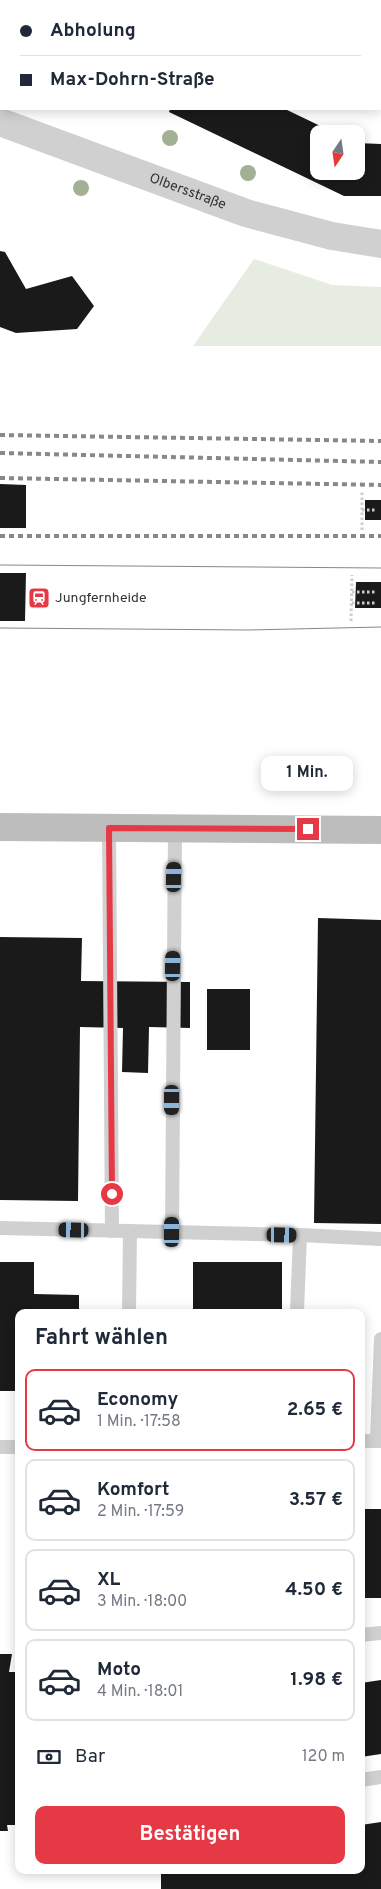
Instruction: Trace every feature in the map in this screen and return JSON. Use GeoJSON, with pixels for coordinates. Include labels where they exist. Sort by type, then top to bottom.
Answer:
{"type":"FeatureCollection","features":[{"type":"Feature","properties":{"kind":"main road"},"geometry":{"type":"LineString","coordinates":[[0,827],[381,830]]}},
{"type":"Feature","properties":{"kind":"street","name":"Olbersstraße"},"geometry":{"type":"LineString","coordinates":[[0,122],[246,213],[332,236],[381,244]]}},
{"type":"Feature","properties":{"kind":"lane"},"geometry":{"type":"LineString","coordinates":[[109,828],[112,1231]]}},
{"type":"Feature","properties":{"kind":"lane"},"geometry":{"type":"LineString","coordinates":[[172,1232],[174,829]]}},
{"type":"Feature","properties":{"kind":"lane"},"geometry":{"type":"LineString","coordinates":[[0,1228],[300,1235],[381,1239]]}},
{"type":"Feature","properties":{"kind":"lane"},"geometry":{"type":"LineString","coordinates":[[129,1309],[130,1232]]}},
{"type":"Feature","properties":{"kind":"lane"},"geometry":{"type":"LineString","coordinates":[[297,1309],[300,1235]]}},
{"type":"Feature","properties":{"kind":"lane"},"geometry":{"type":"LineString","coordinates":[[365,1441],[379,1441],[381,1339]]}},
{"type":"Feature","properties":{"kind":"lane"},"geometry":{"type":"LineString","coordinates":[[0,1447],[15,1447]]}},
{"type":"Feature","properties":{"kind":"lane"},"geometry":{"type":"LineString","coordinates":[[365,1635],[381,1633]]}},
{"type":"Feature","properties":{"kind":"lane"},"geometry":{"type":"LineString","coordinates":[[365,1779],[381,1777]]}},
{"type":"Feature","properties":{"kind":"path"},"geometry":{"type":"LineString","coordinates":[[362,491],[362,530]]}},
{"type":"Feature","properties":{"kind":"path"},"geometry":{"type":"LineString","coordinates":[[362,510],[377,510]]}},
{"type":"Feature","properties":{"kind":"path"},"geometry":{"type":"LineString","coordinates":[[351,621],[352,575]]}},
{"type":"Feature","properties":{"kind":"path"},"geometry":{"type":"LineString","coordinates":[[352,592],[375,592]]}},
{"type":"Feature","properties":{"kind":"path"},"geometry":{"type":"LineString","coordinates":[[352,603],[375,603]]}},
{"type":"Feature","properties":{"kind":"shaded area"},"geometry":{"type":"Polygon","coordinates":[[[254,259],[332,285],[381,287],[381,346],[193,346],[254,259]]]}},
{"type":"Feature","properties":{"kind":"building"},"geometry":{"type":"Polygon","coordinates":[[[170,110],[287,110],[318,125],[310,125],[310,180],[169,112],[170,110]]]}},
{"type":"Feature","properties":{"kind":"building"},"geometry":{"type":"Polygon","coordinates":[[[365,143],[381,144],[381,196],[344,196],[311,180],[365,180],[365,143]]]}},
{"type":"Feature","properties":{"kind":"building"},"geometry":{"type":"Polygon","coordinates":[[[0,251],[5,252],[26,289],[72,276],[94,306],[77,329],[16,333],[0,327],[0,251]]]}},
{"type":"Feature","properties":{"kind":"building"},"geometry":{"type":"Polygon","coordinates":[[[0,484],[26,485],[26,528],[0,528],[0,484]]]}},
{"type":"Feature","properties":{"kind":"building"},"geometry":{"type":"Polygon","coordinates":[[[365,500],[381,500],[381,520],[365,520],[365,500]]]}},
{"type":"Feature","properties":{"kind":"building"},"geometry":{"type":"Polygon","coordinates":[[[0,573],[26,573],[25,621],[0,621],[0,573]]]}},
{"type":"Feature","properties":{"kind":"building"},"geometry":{"type":"Polygon","coordinates":[[[356,582],[381,582],[381,608],[355,608],[356,582]]]}},
{"type":"Feature","properties":{"kind":"building"},"geometry":{"type":"Polygon","coordinates":[[[318,918],[381,920],[381,1224],[314,1223],[318,918]]]}},
{"type":"Feature","properties":{"kind":"building"},"geometry":{"type":"Polygon","coordinates":[[[0,937],[82,938],[81,981],[190,982],[190,1028],[149,1027],[148,1073],[122,1072],[123,1028],[80,1027],[78,1201],[0,1200],[0,937]]]}},
{"type":"Feature","properties":{"kind":"building"},"geometry":{"type":"Polygon","coordinates":[[[207,989],[250,989],[250,1050],[207,1050],[207,989]]]}},
{"type":"Feature","properties":{"kind":"building"},"geometry":{"type":"Polygon","coordinates":[[[0,1262],[34,1262],[34,1294],[79,1295],[79,1309],[15,1309],[15,1391],[0,1391],[0,1262]]]}},
{"type":"Feature","properties":{"kind":"building"},"geometry":{"type":"Polygon","coordinates":[[[193,1262],[282,1262],[282,1309],[193,1309],[193,1262]]]}},
{"type":"Feature","properties":{"kind":"building"},"geometry":{"type":"Polygon","coordinates":[[[365,1509],[381,1509],[381,1598],[365,1598],[365,1509]]]}},
{"type":"Feature","properties":{"kind":"building"},"geometry":{"type":"Polygon","coordinates":[[[0,1654],[12,1654],[9,1672],[15,1672],[15,1825],[7,1825],[8,1831],[0,1831],[0,1654]]]}},
{"type":"Feature","properties":{"kind":"building"},"geometry":{"type":"Polygon","coordinates":[[[381,1680],[381,1754],[365,1756],[365,1682],[381,1680]]]}},
{"type":"Feature","properties":{"kind":"building"},"geometry":{"type":"Polygon","coordinates":[[[381,1822],[381,1889],[161,1889],[161,1874],[365,1874],[365,1824],[381,1822]]]}},
{"type":"Feature","properties":{"kind":"tram line"},"geometry":{"type":"LineString","coordinates":[[0,565],[381,568]]}},
{"type":"Feature","properties":{"kind":"tram line"},"geometry":{"type":"LineString","coordinates":[[0,628],[249,630],[381,627]]}},
{"type":"Feature","properties":{"kind":"railway"},"geometry":{"type":"LineString","coordinates":[[0,435],[381,441]]}},
{"type":"Feature","properties":{"kind":"railway"},"geometry":{"type":"LineString","coordinates":[[0,453],[381,462]]}},
{"type":"Feature","properties":{"kind":"railway"},"geometry":{"type":"LineString","coordinates":[[0,478],[381,485]]}},
{"type":"Feature","properties":{"kind":"railway"},"geometry":{"type":"LineString","coordinates":[[0,536],[381,536]]}},
{"type":"Feature","properties":{"kind":"place","name":"Jungfernheide"},"geometry":{"type":"Point","coordinates":[39,598]}},
{"type":"Feature","properties":{"kind":"route"},"geometry":{"type":"LineString","coordinates":[[112,1194],[109,828],[308,829]]}}]}
